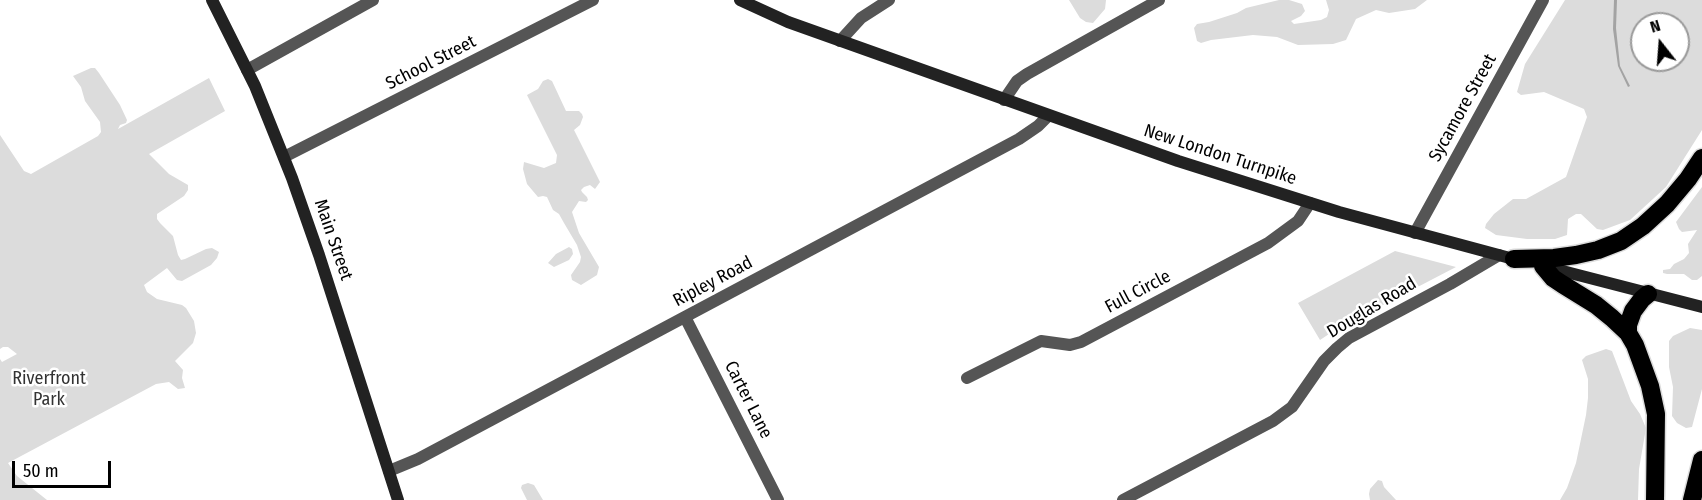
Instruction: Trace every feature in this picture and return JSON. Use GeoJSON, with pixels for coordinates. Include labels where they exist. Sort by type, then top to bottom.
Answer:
{"type":"FeatureCollection","features":[{"type":"Feature","properties":{"kind":"highway"},"geometry":{"type":"LineString","coordinates":[[1507,257],[1554,258],[1576,255],[1598,250],[1620,241],[1643,226],[1667,204],[1702,158]]}},
{"type":"Feature","properties":{"kind":"highway"},"geometry":{"type":"LineString","coordinates":[[1543,266],[1553,278],[1596,305],[1628,333],[1646,372],[1655,407],[1657,427],[1655,500]]}},
{"type":"Feature","properties":{"kind":"highway"},"geometry":{"type":"LineString","coordinates":[[1628,333],[1633,310],[1648,294]]}},
{"type":"Feature","properties":{"kind":"highway"},"geometry":{"type":"LineString","coordinates":[[1692,500],[1702,460]]}},
{"type":"Feature","properties":{"kind":"main road","name":"Main Street"},"geometry":{"type":"LineString","coordinates":[[212,0],[247,70],[310,227],[398,500]]}},
{"type":"Feature","properties":{"kind":"main road","name":"New London Turnpike"},"geometry":{"type":"LineString","coordinates":[[740,0],[768,14],[840,41],[1178,161],[1310,203],[1702,307]]}},
{"type":"Feature","properties":{"kind":"street"},"geometry":{"type":"LineString","coordinates":[[247,70],[373,0]]}},
{"type":"Feature","properties":{"kind":"street","name":"School Street"},"geometry":{"type":"LineString","coordinates":[[284,158],[593,0]]}},
{"type":"Feature","properties":{"kind":"street"},"geometry":{"type":"LineString","coordinates":[[840,41],[861,18],[889,0]]}},
{"type":"Feature","properties":{"kind":"street"},"geometry":{"type":"LineString","coordinates":[[1004,100],[1013,86],[1027,74],[1159,0]]}},
{"type":"Feature","properties":{"kind":"street","name":"Sycamore Street"},"geometry":{"type":"LineString","coordinates":[[1415,232],[1543,0]]}},
{"type":"Feature","properties":{"kind":"street","name":"Ripley Road"},"geometry":{"type":"LineString","coordinates":[[389,471],[418,459],[1029,134],[1048,116]]}},
{"type":"Feature","properties":{"kind":"street","name":"Full Circle"},"geometry":{"type":"LineString","coordinates":[[967,378],[1041,341],[1070,345],[1081,342],[1268,243],[1298,221],[1310,203]]}},
{"type":"Feature","properties":{"kind":"street","name":"Douglas Road"},"geometry":{"type":"LineString","coordinates":[[1123,500],[1273,421],[1292,407],[1324,361],[1349,338],[1450,284],[1507,257]]}},
{"type":"Feature","properties":{"kind":"street","name":"Carter Lane"},"geometry":{"type":"LineString","coordinates":[[685,317],[778,500]]}},
{"type":"Feature","properties":{"kind":"green space"},"geometry":{"type":"Polygon","coordinates":[[[1069,0],[1106,0],[1105,9],[1093,23],[1086,22],[1080,18],[1069,0]]]}},
{"type":"Feature","properties":{"kind":"green space"},"geometry":{"type":"Polygon","coordinates":[[[1279,0],[1302,4],[1305,11],[1291,21],[1294,24],[1327,17],[1329,10],[1326,0],[1427,0],[1415,9],[1389,13],[1376,10],[1356,19],[1346,40],[1333,44],[1298,45],[1277,37],[1253,35],[1201,43],[1197,41],[1194,28],[1197,24],[1279,0]]]}},
{"type":"Feature","properties":{"kind":"green space"},"geometry":{"type":"Polygon","coordinates":[[[1565,0],[1702,0],[1702,130],[1666,187],[1630,220],[1603,230],[1597,229],[1581,214],[1576,214],[1568,219],[1567,235],[1555,239],[1527,239],[1496,235],[1485,228],[1494,214],[1513,199],[1526,199],[1566,177],[1587,117],[1584,109],[1544,92],[1521,95],[1517,92],[1525,64],[1565,0]]]}},
{"type":"Feature","properties":{"kind":"green space","name":"Riverfront Park"},"geometry":{"type":"Polygon","coordinates":[[[95,68],[99,73],[127,120],[118,129],[209,78],[225,111],[149,154],[169,174],[188,185],[184,196],[157,214],[157,219],[173,236],[181,260],[206,249],[212,248],[219,252],[211,265],[182,281],[177,280],[167,268],[144,285],[147,292],[157,299],[182,305],[194,321],[196,333],[193,343],[175,361],[183,370],[182,378],[185,388],[178,389],[169,382],[156,384],[8,463],[17,476],[47,500],[0,500],[0,359],[2,362],[17,354],[8,347],[0,349],[0,135],[24,171],[31,174],[98,136],[101,132],[100,122],[85,101],[81,87],[73,76],[95,68]]]}},
{"type":"Feature","properties":{"kind":"green space"},"geometry":{"type":"Polygon","coordinates":[[[548,79],[552,81],[566,111],[579,111],[582,114],[580,125],[574,130],[600,182],[595,189],[590,185],[581,190],[588,200],[579,201],[572,212],[579,233],[599,267],[597,275],[581,285],[572,280],[571,275],[581,257],[577,245],[559,214],[553,210],[547,197],[538,197],[527,184],[523,169],[524,162],[544,168],[556,163],[557,155],[527,95],[538,89],[543,81],[548,79]]]}},
{"type":"Feature","properties":{"kind":"green space"},"geometry":{"type":"Polygon","coordinates":[[[1702,187],[1702,276],[1697,280],[1692,280],[1684,274],[1663,273],[1663,270],[1670,269],[1689,253],[1688,244],[1697,230],[1682,232],[1676,222],[1702,187]]]}},
{"type":"Feature","properties":{"kind":"green space"},"geometry":{"type":"Polygon","coordinates":[[[569,247],[573,254],[569,260],[554,267],[548,263],[556,254],[569,247]]]}},
{"type":"Feature","properties":{"kind":"green space"},"geometry":{"type":"Polygon","coordinates":[[[1395,251],[1456,267],[1320,340],[1298,303],[1395,251]]]}},
{"type":"Feature","properties":{"kind":"green space"},"geometry":{"type":"Polygon","coordinates":[[[1690,328],[1702,330],[1702,389],[1692,427],[1686,428],[1677,423],[1672,416],[1673,387],[1669,367],[1669,341],[1673,336],[1690,328]]]}},
{"type":"Feature","properties":{"kind":"green space"},"geometry":{"type":"Polygon","coordinates":[[[1606,349],[1612,351],[1631,401],[1646,428],[1639,469],[1638,500],[1560,500],[1576,463],[1586,415],[1588,379],[1582,360],[1586,356],[1606,349]]]}},
{"type":"Feature","properties":{"kind":"green space"},"geometry":{"type":"Polygon","coordinates":[[[1378,480],[1382,481],[1384,487],[1396,500],[1370,500],[1370,489],[1378,480]]]}},
{"type":"Feature","properties":{"kind":"green space"},"geometry":{"type":"Polygon","coordinates":[[[528,483],[534,485],[543,500],[527,500],[521,488],[522,485],[528,483]]]}},
{"type":"Feature","properties":{"kind":"shaded area"},"geometry":{"type":"Polygon","coordinates":[[[1614,0],[1617,0],[1616,28],[1620,66],[1630,86],[1628,87],[1618,66],[1613,29],[1614,0]]]}}]}
